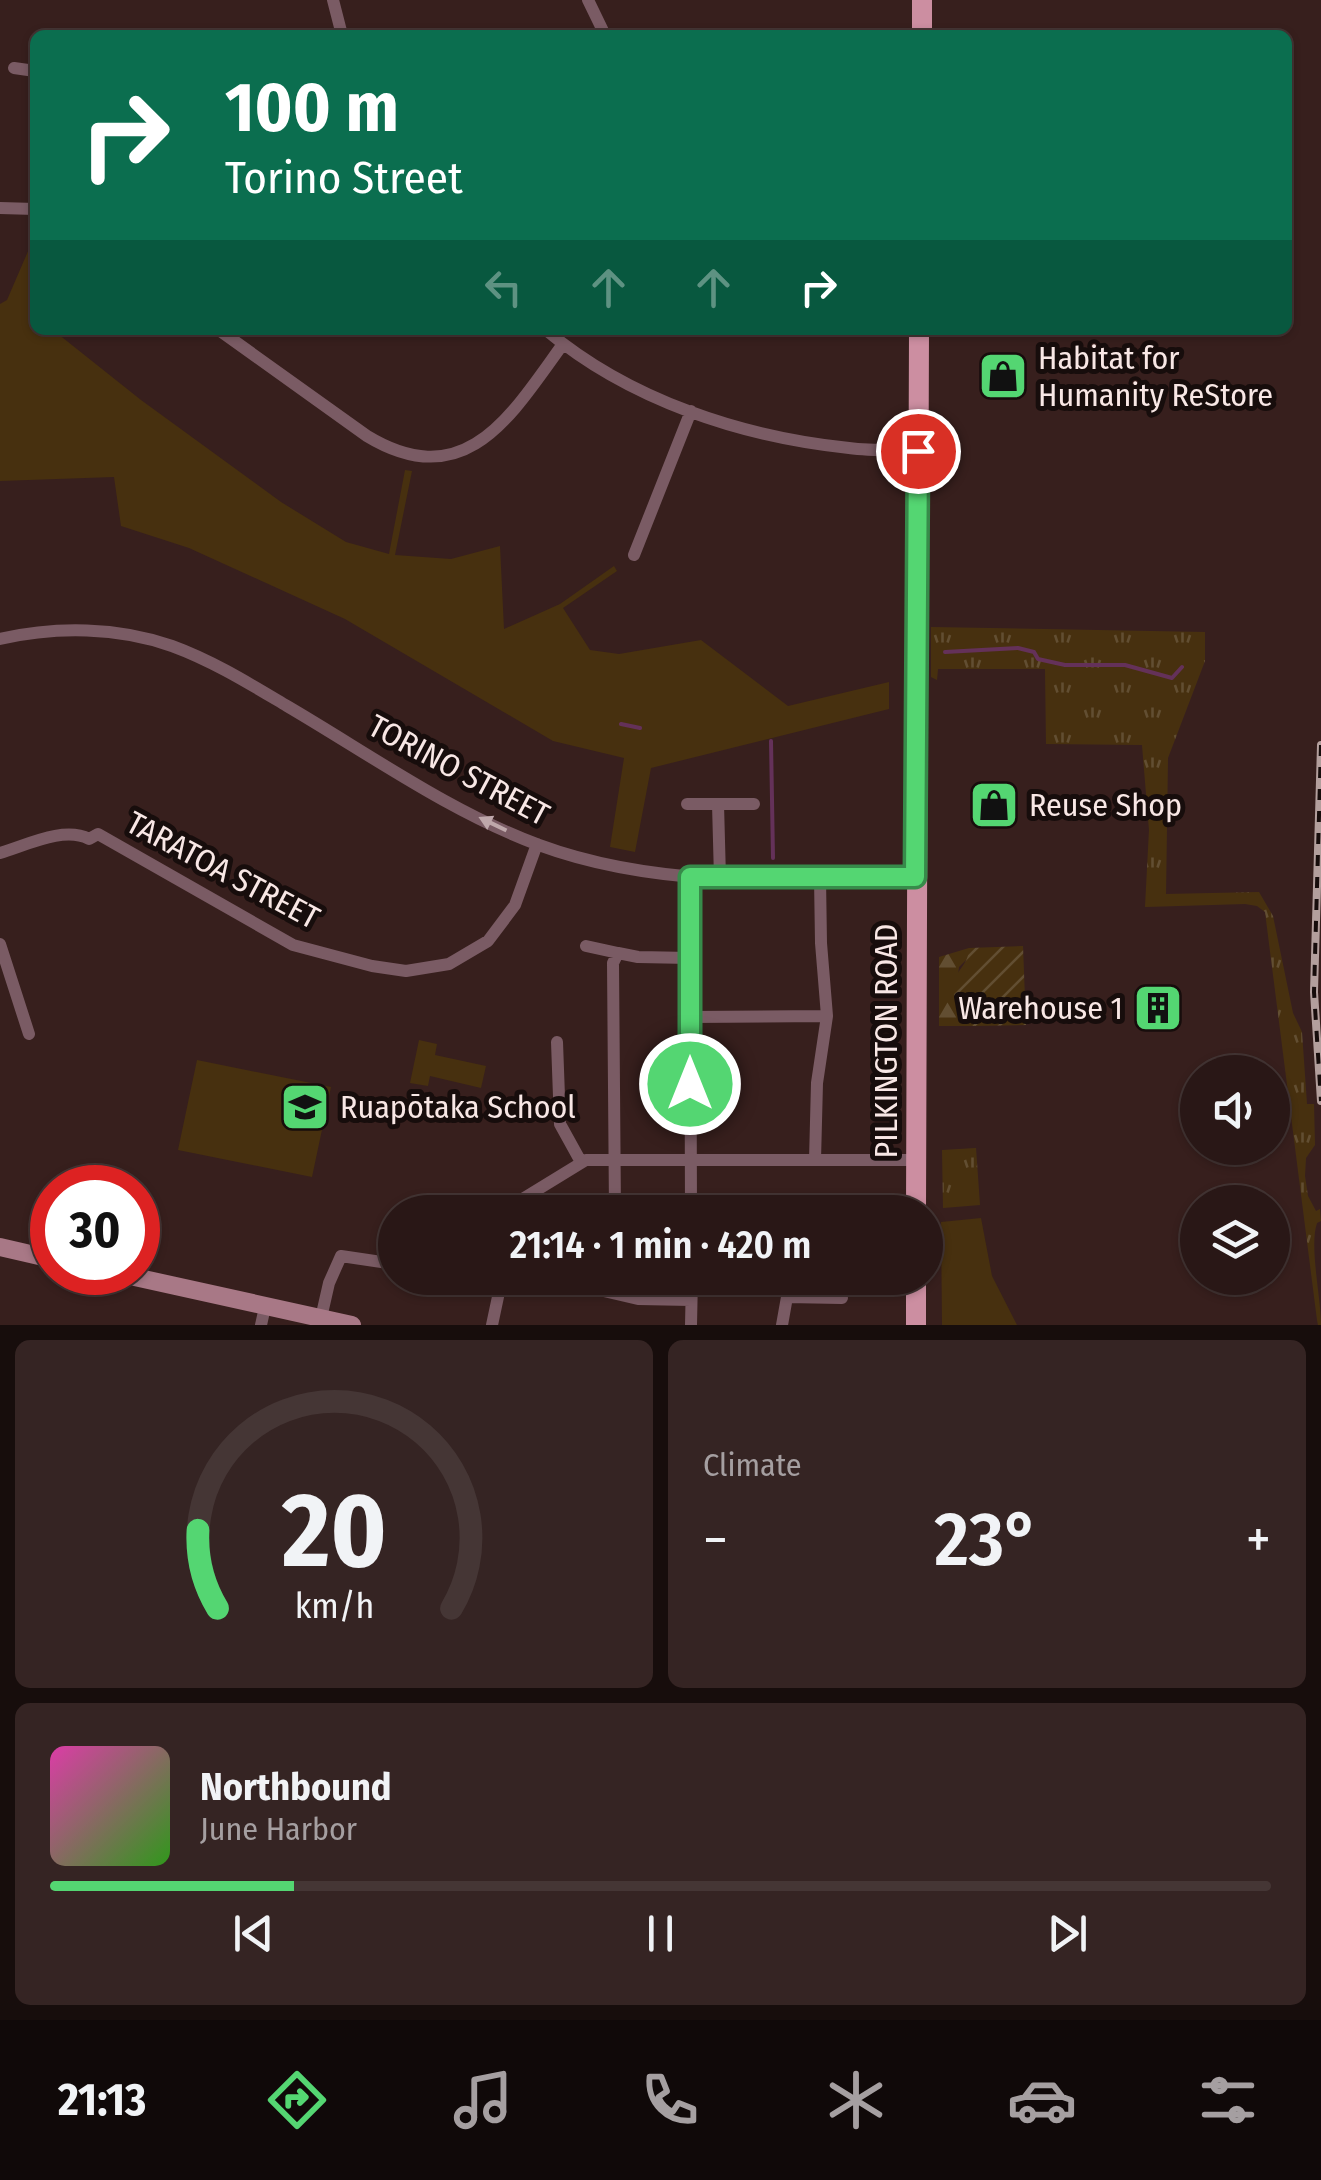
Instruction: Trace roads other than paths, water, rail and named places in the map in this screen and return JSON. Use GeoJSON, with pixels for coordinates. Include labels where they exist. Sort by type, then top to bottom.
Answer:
{"type":"FeatureCollection","features":[{"type":"Feature","properties":{"kind":"main road"},"geometry":{"type":"LineString","coordinates":[[922,0],[922,30]]}},
{"type":"Feature","properties":{"kind":"main road","name":"PILKINGTON ROAD"},"geometry":{"type":"LineString","coordinates":[[916,1195],[919,335]]}},
{"type":"Feature","properties":{"kind":"main road"},"geometry":{"type":"LineString","coordinates":[[916,1295],[916,1325]]}},
{"type":"Feature","properties":{"kind":"street"},"geometry":{"type":"LineString","coordinates":[[333,0],[341,30]]}},
{"type":"Feature","properties":{"kind":"street"},"geometry":{"type":"LineString","coordinates":[[588,0],[603,30]]}},
{"type":"Feature","properties":{"kind":"street"},"geometry":{"type":"LineString","coordinates":[[14,68],[30,70]]}},
{"type":"Feature","properties":{"kind":"street"},"geometry":{"type":"LineString","coordinates":[[0,208],[30,209]]}},
{"type":"Feature","properties":{"kind":"street"},"geometry":{"type":"LineString","coordinates":[[226,335],[367,436],[390,448],[422,456],[442,456],[472,446],[504,424],[563,344]]}},
{"type":"Feature","properties":{"kind":"street"},"geometry":{"type":"LineString","coordinates":[[552,335],[625,382],[747,430],[846,448],[918,451]]}},
{"type":"Feature","properties":{"kind":"street"},"geometry":{"type":"LineString","coordinates":[[634,555],[691,411]]}},
{"type":"Feature","properties":{"kind":"street","name":"TORINO STREET"},"geometry":{"type":"LineString","coordinates":[[0,639],[41,632],[87,631],[170,645],[242,679],[457,806],[537,844],[584,860],[627,870],[690,877],[915,877]]}},
{"type":"Feature","properties":{"kind":"street"},"geometry":{"type":"LineString","coordinates":[[687,804],[754,804]]}},
{"type":"Feature","properties":{"kind":"street"},"geometry":{"type":"LineString","coordinates":[[718,804],[720,878]]}},
{"type":"Feature","properties":{"kind":"street","name":"TARATOA STREET"},"geometry":{"type":"LineString","coordinates":[[0,854],[60,836],[82,835],[90,839],[101,835],[293,945],[369,966],[406,971],[448,964],[488,941],[509,917],[537,844]]}},
{"type":"Feature","properties":{"kind":"street"},"geometry":{"type":"LineString","coordinates":[[690,877],[691,1195]]}},
{"type":"Feature","properties":{"kind":"street"},"geometry":{"type":"LineString","coordinates":[[816,1160],[816,1083],[827,1016],[820,943],[820,878]]}},
{"type":"Feature","properties":{"kind":"street"},"geometry":{"type":"LineString","coordinates":[[0,944],[29,1034]]}},
{"type":"Feature","properties":{"kind":"street"},"geometry":{"type":"LineString","coordinates":[[586,946],[638,957],[690,958]]}},
{"type":"Feature","properties":{"kind":"street"},"geometry":{"type":"LineString","coordinates":[[615,1195],[613,963],[618,953]]}},
{"type":"Feature","properties":{"kind":"street"},"geometry":{"type":"LineString","coordinates":[[690,1017],[827,1016]]}},
{"type":"Feature","properties":{"kind":"street"},"geometry":{"type":"LineString","coordinates":[[557,1042],[560,1124],[581,1162]]}},
{"type":"Feature","properties":{"kind":"street"},"geometry":{"type":"LineString","coordinates":[[529,1195],[581,1162],[916,1160]]}},
{"type":"Feature","properties":{"kind":"street"},"geometry":{"type":"LineString","coordinates":[[0,1248],[30,1254]]}},
{"type":"Feature","properties":{"kind":"street"},"geometry":{"type":"LineString","coordinates":[[322,1318],[329,1283],[341,1256],[378,1261]]}},
{"type":"Feature","properties":{"kind":"street"},"geometry":{"type":"LineString","coordinates":[[160,1286],[263,1316],[322,1318],[352,1325]]}},
{"type":"Feature","properties":{"kind":"street"},"geometry":{"type":"LineString","coordinates":[[492,1325],[498,1295]]}},
{"type":"Feature","properties":{"kind":"street"},"geometry":{"type":"LineString","coordinates":[[632,1295],[638,1299],[659,1295]]}},
{"type":"Feature","properties":{"kind":"street"},"geometry":{"type":"LineString","coordinates":[[691,1295],[691,1325]]}},
{"type":"Feature","properties":{"kind":"street"},"geometry":{"type":"LineString","coordinates":[[782,1325],[784,1295]]}},
{"type":"Feature","properties":{"kind":"street"},"geometry":{"type":"LineString","coordinates":[[825,1295],[842,1298]]}},
{"type":"Feature","properties":{"kind":"waterway"},"geometry":{"type":"LineString","coordinates":[[945,652],[1018,648],[1034,652],[1038,659],[1065,665],[1125,665],[1172,678],[1182,667]]}},
{"type":"Feature","properties":{"kind":"waterway"},"geometry":{"type":"LineString","coordinates":[[621,724],[640,728]]}},
{"type":"Feature","properties":{"kind":"waterway"},"geometry":{"type":"LineString","coordinates":[[771,741],[773,858]]}},
{"type":"Feature","properties":{"kind":"railway"},"geometry":{"type":"LineString","coordinates":[[1321,745],[1314,992],[1321,1101]]}},
{"type":"Feature","properties":{"kind":"place","name":"Habitat for Humanity ReStore"},"geometry":{"type":"Point","coordinates":[1003,376]}},
{"type":"Feature","properties":{"kind":"place","name":"Reuse Shop"},"geometry":{"type":"Point","coordinates":[994,805]}},
{"type":"Feature","properties":{"kind":"place","name":"Warehouse 1"},"geometry":{"type":"Point","coordinates":[1158,1008]}},
{"type":"Feature","properties":{"kind":"place","name":"Ruapōtaka School"},"geometry":{"type":"Point","coordinates":[305,1107]}}]}
